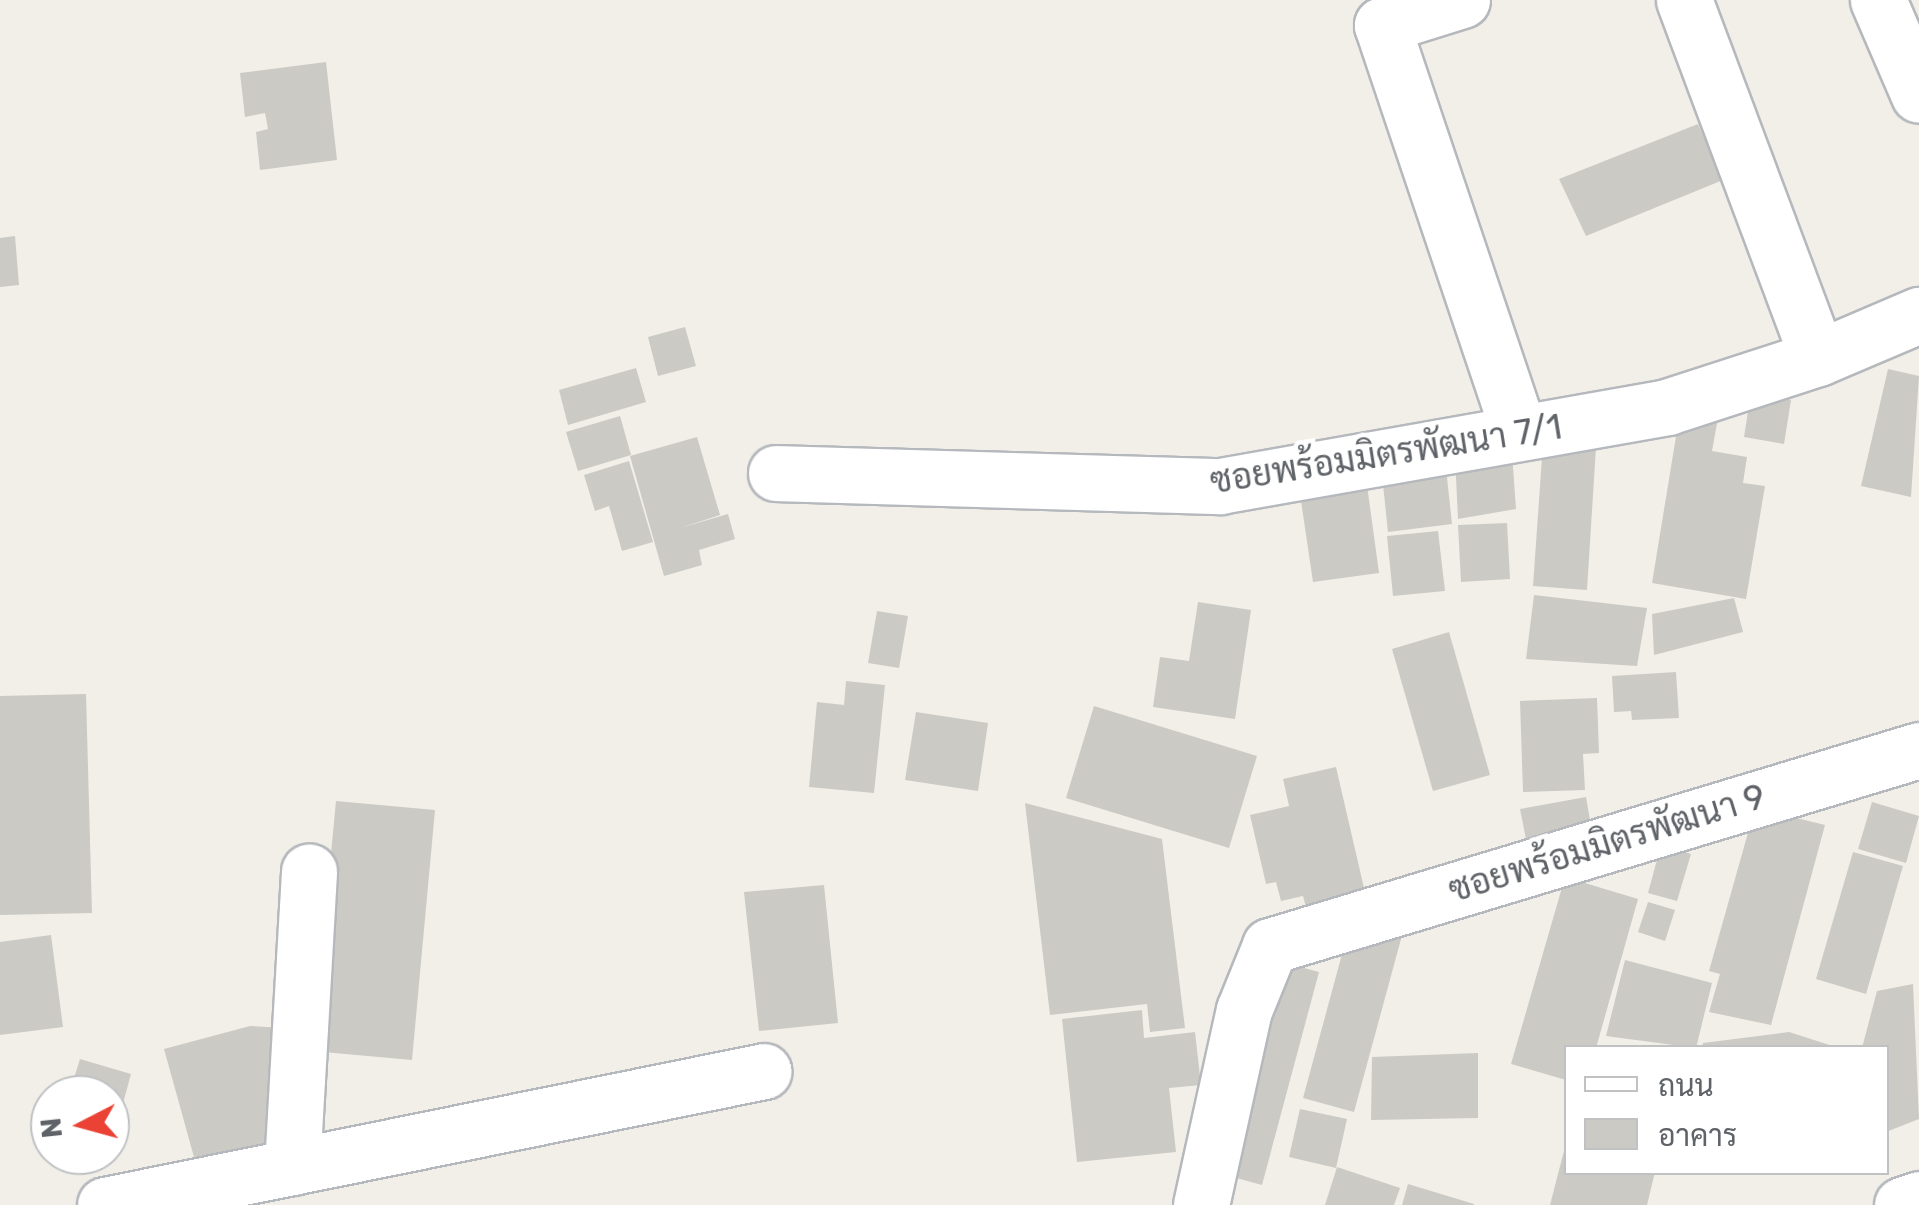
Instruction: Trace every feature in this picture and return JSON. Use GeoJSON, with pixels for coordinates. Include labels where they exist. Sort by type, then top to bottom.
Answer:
{"type":"FeatureCollection","features":[{"type":"Feature","properties":{"kind":"street"},"geometry":{"type":"LineString","coordinates":[[1462,0],[1382,24],[1519,434]]}},
{"type":"Feature","properties":{"kind":"street"},"geometry":{"type":"LineString","coordinates":[[1684,0],[1818,358]]}},
{"type":"Feature","properties":{"kind":"street"},"geometry":{"type":"LineString","coordinates":[[1878,0],[1919,95]]}},
{"type":"Feature","properties":{"kind":"street","name":"ซอยพร้อมมิตรพัฒนา 7/1"},"geometry":{"type":"LineString","coordinates":[[776,473],[1220,486],[1667,406],[1818,358],[1919,314]]}},
{"type":"Feature","properties":{"kind":"street","name":"ซอยพร้อมมิตรพัฒนา 9"},"geometry":{"type":"LineString","coordinates":[[1201,1205],[1256,967],[1270,946],[1919,750]]}},
{"type":"Feature","properties":{"kind":"street"},"geometry":{"type":"LineString","coordinates":[[292,1167],[309,871]]}},
{"type":"Feature","properties":{"kind":"street"},"geometry":{"type":"LineString","coordinates":[[104,1205],[764,1070]]}},
{"type":"Feature","properties":{"kind":"street"},"geometry":{"type":"LineString","coordinates":[[1902,1205],[1919,1199]]}},
{"type":"Feature","properties":{"kind":"building"},"geometry":{"type":"Polygon","coordinates":[[[326,62],[337,160],[260,170],[256,132],[268,129],[265,113],[245,117],[240,73],[326,62]]]}},
{"type":"Feature","properties":{"kind":"building"},"geometry":{"type":"Polygon","coordinates":[[[1698,124],[1723,180],[1586,236],[1559,179],[1698,124]]]}},
{"type":"Feature","properties":{"kind":"building"},"geometry":{"type":"Polygon","coordinates":[[[15,236],[19,285],[0,287],[0,238],[15,236]]]}},
{"type":"Feature","properties":{"kind":"building"},"geometry":{"type":"Polygon","coordinates":[[[685,327],[696,366],[658,376],[648,337],[685,327]]]}},
{"type":"Feature","properties":{"kind":"building"},"geometry":{"type":"Polygon","coordinates":[[[636,368],[646,402],[568,425],[559,390],[636,368]]]}},
{"type":"Feature","properties":{"kind":"building"},"geometry":{"type":"Polygon","coordinates":[[[1888,369],[1919,376],[1911,497],[1861,486],[1888,369]]]}},
{"type":"Feature","properties":{"kind":"building"},"geometry":{"type":"Polygon","coordinates":[[[1751,393],[1791,400],[1784,444],[1744,437],[1751,393]]]}},
{"type":"Feature","properties":{"kind":"building"},"geometry":{"type":"Polygon","coordinates":[[[1680,412],[1718,418],[1712,451],[1747,457],[1743,483],[1765,486],[1746,599],[1652,583],[1680,412]]]}},
{"type":"Feature","properties":{"kind":"building"},"geometry":{"type":"Polygon","coordinates":[[[620,416],[631,455],[578,471],[566,432],[620,416]]]}},
{"type":"Feature","properties":{"kind":"building"},"geometry":{"type":"Polygon","coordinates":[[[697,437],[720,515],[680,528],[728,514],[735,539],[699,550],[702,565],[664,576],[630,456],[697,437]]]}},
{"type":"Feature","properties":{"kind":"building"},"geometry":{"type":"Polygon","coordinates":[[[1543,443],[1596,447],[1587,590],[1533,586],[1543,443]]]}},
{"type":"Feature","properties":{"kind":"building"},"geometry":{"type":"Polygon","coordinates":[[[1512,453],[1516,509],[1458,519],[1455,457],[1512,453]]]}},
{"type":"Feature","properties":{"kind":"building"},"geometry":{"type":"Polygon","coordinates":[[[629,461],[653,542],[622,551],[609,506],[595,511],[584,475],[629,461]]]}},
{"type":"Feature","properties":{"kind":"building"},"geometry":{"type":"Polygon","coordinates":[[[1446,468],[1452,524],[1388,532],[1382,475],[1446,468]]]}},
{"type":"Feature","properties":{"kind":"building"},"geometry":{"type":"Polygon","coordinates":[[[1367,485],[1379,573],[1313,582],[1300,494],[1367,485]]]}},
{"type":"Feature","properties":{"kind":"building"},"geometry":{"type":"Polygon","coordinates":[[[1507,523],[1510,579],[1461,582],[1458,525],[1507,523]]]}},
{"type":"Feature","properties":{"kind":"building"},"geometry":{"type":"Polygon","coordinates":[[[1438,531],[1445,591],[1393,596],[1387,536],[1438,531]]]}},
{"type":"Feature","properties":{"kind":"building"},"geometry":{"type":"Polygon","coordinates":[[[1534,595],[1647,608],[1637,666],[1526,659],[1534,595]]]}},
{"type":"Feature","properties":{"kind":"building"},"geometry":{"type":"Polygon","coordinates":[[[1734,598],[1743,632],[1654,655],[1652,614],[1734,598]]]}},
{"type":"Feature","properties":{"kind":"building"},"geometry":{"type":"Polygon","coordinates":[[[1198,602],[1251,610],[1235,719],[1153,707],[1160,657],[1189,661],[1198,602]]]}},
{"type":"Feature","properties":{"kind":"building"},"geometry":{"type":"Polygon","coordinates":[[[877,611],[908,616],[899,668],[868,663],[877,611]]]}},
{"type":"Feature","properties":{"kind":"building"},"geometry":{"type":"Polygon","coordinates":[[[1449,632],[1490,775],[1433,791],[1392,649],[1449,632]]]}},
{"type":"Feature","properties":{"kind":"building"},"geometry":{"type":"Polygon","coordinates":[[[1676,672],[1679,718],[1632,720],[1631,711],[1614,712],[1612,676],[1676,672]]]}},
{"type":"Feature","properties":{"kind":"building"},"geometry":{"type":"Polygon","coordinates":[[[846,681],[885,685],[874,793],[809,787],[817,702],[844,705],[846,681]]]}},
{"type":"Feature","properties":{"kind":"building"},"geometry":{"type":"Polygon","coordinates":[[[86,694],[92,913],[0,915],[0,696],[86,694]]]}},
{"type":"Feature","properties":{"kind":"building"},"geometry":{"type":"Polygon","coordinates":[[[1597,698],[1599,753],[1583,754],[1585,790],[1523,792],[1520,701],[1597,698]]]}},
{"type":"Feature","properties":{"kind":"building"},"geometry":{"type":"Polygon","coordinates":[[[1094,706],[1257,756],[1229,848],[1066,798],[1094,706]]]}},
{"type":"Feature","properties":{"kind":"building"},"geometry":{"type":"Polygon","coordinates":[[[916,712],[988,723],[978,791],[905,780],[916,712]]]}},
{"type":"Feature","properties":{"kind":"building"},"geometry":{"type":"Polygon","coordinates":[[[1336,767],[1367,901],[1308,915],[1303,896],[1281,901],[1276,882],[1266,884],[1250,815],[1289,806],[1283,779],[1336,767]]]}},
{"type":"Feature","properties":{"kind":"building"},"geometry":{"type":"Polygon","coordinates":[[[1586,797],[1592,832],[1527,844],[1520,809],[1586,797]]]}},
{"type":"Feature","properties":{"kind":"building"},"geometry":{"type":"Polygon","coordinates":[[[336,801],[435,810],[412,1060],[312,1051],[336,801]]]}},
{"type":"Feature","properties":{"kind":"building"},"geometry":{"type":"Polygon","coordinates":[[[1872,802],[1919,816],[1906,863],[1858,849],[1872,802]]]}},
{"type":"Feature","properties":{"kind":"building"},"geometry":{"type":"Polygon","coordinates":[[[1025,803],[1162,839],[1185,1028],[1150,1032],[1147,1004],[1050,1015],[1025,803]]]}},
{"type":"Feature","properties":{"kind":"building"},"geometry":{"type":"Polygon","coordinates":[[[1755,808],[1825,825],[1771,1025],[1709,1012],[1720,974],[1709,971],[1755,808]]]}},
{"type":"Feature","properties":{"kind":"building"},"geometry":{"type":"Polygon","coordinates":[[[1661,845],[1691,854],[1677,901],[1648,893],[1661,845]]]}},
{"type":"Feature","properties":{"kind":"building"},"geometry":{"type":"Polygon","coordinates":[[[1853,852],[1903,866],[1866,994],[1816,979],[1853,852]]]}},
{"type":"Feature","properties":{"kind":"building"},"geometry":{"type":"Polygon","coordinates":[[[1565,877],[1638,899],[1597,1045],[1564,1045],[1564,1079],[1511,1064],[1565,877]]]}},
{"type":"Feature","properties":{"kind":"building"},"geometry":{"type":"Polygon","coordinates":[[[824,885],[838,1023],[759,1031],[744,892],[824,885]]]}},
{"type":"Feature","properties":{"kind":"building"},"geometry":{"type":"Polygon","coordinates":[[[1648,902],[1675,910],[1665,941],[1638,932],[1648,902]]]}},
{"type":"Feature","properties":{"kind":"building"},"geometry":{"type":"Polygon","coordinates":[[[1407,917],[1354,1112],[1303,1098],[1348,932],[1407,917]]]}},
{"type":"Feature","properties":{"kind":"building"},"geometry":{"type":"Polygon","coordinates":[[[51,935],[63,1027],[0,1035],[0,942],[51,935]]]}},
{"type":"Feature","properties":{"kind":"building"},"geometry":{"type":"Polygon","coordinates":[[[1625,960],[1712,983],[1697,1045],[1606,1036],[1625,960]]]}},
{"type":"Feature","properties":{"kind":"building"},"geometry":{"type":"Polygon","coordinates":[[[1278,961],[1319,972],[1262,1185],[1222,1174],[1278,961]]]}},
{"type":"Feature","properties":{"kind":"building"},"geometry":{"type":"Polygon","coordinates":[[[1913,984],[1919,1119],[1889,1131],[1889,1045],[1863,1045],[1877,991],[1913,984]]]}},
{"type":"Feature","properties":{"kind":"building"},"geometry":{"type":"Polygon","coordinates":[[[1142,1010],[1144,1038],[1195,1032],[1201,1085],[1169,1088],[1176,1152],[1077,1162],[1062,1019],[1142,1010]]]}},
{"type":"Feature","properties":{"kind":"building"},"geometry":{"type":"Polygon","coordinates":[[[250,1026],[287,1028],[274,1151],[197,1168],[164,1049],[250,1026]]]}},
{"type":"Feature","properties":{"kind":"building"},"geometry":{"type":"Polygon","coordinates":[[[1789,1032],[1830,1045],[1703,1045],[1789,1032]]]}},
{"type":"Feature","properties":{"kind":"building"},"geometry":{"type":"Polygon","coordinates":[[[1478,1053],[1478,1118],[1371,1120],[1372,1057],[1478,1053]]]}},
{"type":"Feature","properties":{"kind":"building"},"geometry":{"type":"Polygon","coordinates":[[[80,1059],[131,1074],[130,1078],[75,1075],[80,1059]]]}},
{"type":"Feature","properties":{"kind":"building"},"geometry":{"type":"Polygon","coordinates":[[[1300,1109],[1347,1119],[1336,1168],[1289,1157],[1300,1109]]]}},
{"type":"Feature","properties":{"kind":"building"},"geometry":{"type":"Polygon","coordinates":[[[1564,1151],[1564,1175],[1654,1175],[1647,1205],[1550,1205],[1564,1151]]]}},
{"type":"Feature","properties":{"kind":"building"},"geometry":{"type":"Polygon","coordinates":[[[1337,1167],[1400,1188],[1394,1205],[1325,1205],[1337,1167]]]}},
{"type":"Feature","properties":{"kind":"building"},"geometry":{"type":"Polygon","coordinates":[[[1408,1184],[1474,1204],[1474,1205],[1402,1205],[1408,1184]]]}}]}
